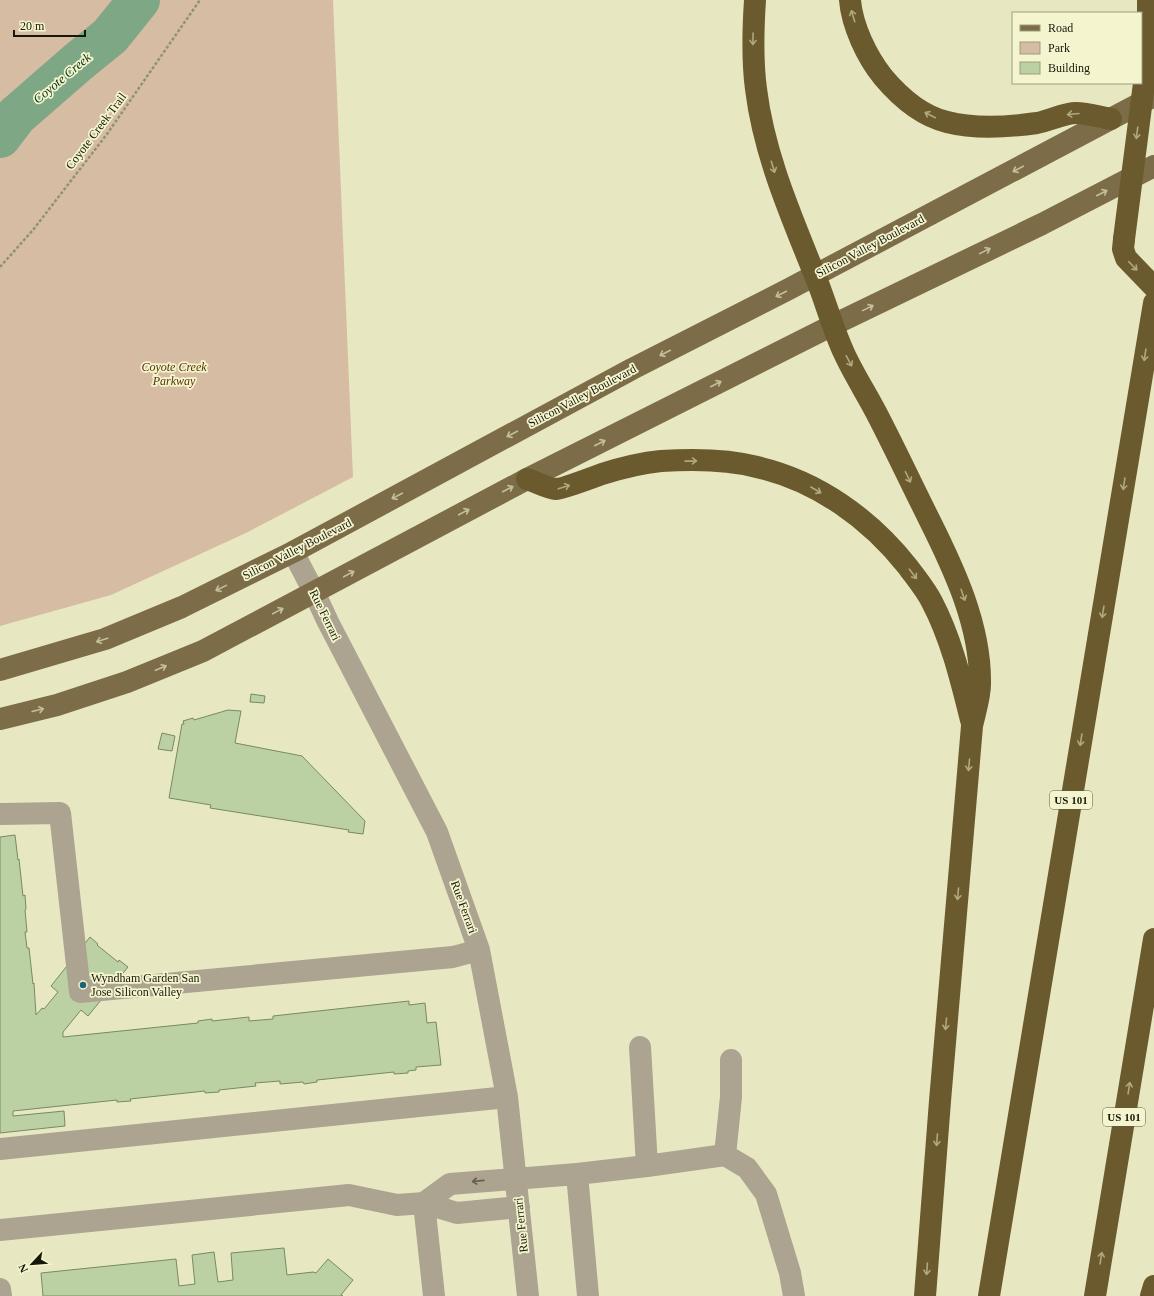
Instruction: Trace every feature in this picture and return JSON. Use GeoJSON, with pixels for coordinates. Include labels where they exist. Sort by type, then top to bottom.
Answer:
{"type":"FeatureCollection","features":[{"type":"Feature","properties":{"kind":"highway"},"geometry":{"type":"LineString","coordinates":[[755,0],[753,53],[756,89],[772,165],[844,353],[879,418],[948,557],[963,595],[974,632],[978,660],[980,685],[972,726],[925,1296]]}},
{"type":"Feature","properties":{"kind":"highway"},"geometry":{"type":"LineString","coordinates":[[850,0],[857,29],[876,68],[893,90],[930,116],[946,122],[968,125],[1003,126],[1039,122],[1074,113],[1112,119]]}},
{"type":"Feature","properties":{"kind":"highway"},"geometry":{"type":"LineString","coordinates":[[1148,0],[1147,60],[1123,250],[1126,258],[1154,287]]}},
{"type":"Feature","properties":{"kind":"highway","name":"US 101"},"geometry":{"type":"LineString","coordinates":[[989,1296],[1154,303]]}},
{"type":"Feature","properties":{"kind":"highway"},"geometry":{"type":"LineString","coordinates":[[527,479],[557,489],[633,466],[660,461],[708,461],[736,463],[758,467],[810,486],[860,518],[896,553],[914,575],[932,602],[943,629],[961,683],[972,726]]}},
{"type":"Feature","properties":{"kind":"highway","name":"US 101"},"geometry":{"type":"LineString","coordinates":[[1094,1296],[1154,939]]}},
{"type":"Feature","properties":{"kind":"highway"},"geometry":{"type":"LineString","coordinates":[[1152,1296],[1154,1286]]}},
{"type":"Feature","properties":{"kind":"main road","name":"Silicon Valley Boulevard"},"geometry":{"type":"LineString","coordinates":[[0,670],[105,639],[182,607],[293,552],[632,369],[815,275],[1154,96]]}},
{"type":"Feature","properties":{"kind":"main road"},"geometry":{"type":"LineString","coordinates":[[0,719],[57,705],[127,682],[203,651],[527,479],[833,325],[1042,224],[1154,166]]}},
{"type":"Feature","properties":{"kind":"street","name":"Rue Ferrari"},"geometry":{"type":"LineString","coordinates":[[293,552],[437,832],[479,950],[507,1097],[528,1296]]}},
{"type":"Feature","properties":{"kind":"street"},"geometry":{"type":"LineString","coordinates":[[0,814],[60,813],[80,992],[453,957],[479,950]]}},
{"type":"Feature","properties":{"kind":"street"},"geometry":{"type":"LineString","coordinates":[[640,1047],[647,1166]]}},
{"type":"Feature","properties":{"kind":"street"},"geometry":{"type":"LineString","coordinates":[[725,1155],[731,1097],[731,1060]]}},
{"type":"Feature","properties":{"kind":"street"},"geometry":{"type":"LineString","coordinates":[[0,1149],[507,1097]]}},
{"type":"Feature","properties":{"kind":"street"},"geometry":{"type":"LineString","coordinates":[[424,1203],[450,1184],[577,1174],[725,1155],[747,1168],[766,1194],[790,1273],[794,1296]]}},
{"type":"Feature","properties":{"kind":"street"},"geometry":{"type":"LineString","coordinates":[[577,1174],[588,1296]]}},
{"type":"Feature","properties":{"kind":"street"},"geometry":{"type":"LineString","coordinates":[[0,1230],[349,1195],[397,1206],[424,1203],[457,1213],[518,1207]]}},
{"type":"Feature","properties":{"kind":"street"},"geometry":{"type":"LineString","coordinates":[[424,1203],[434,1296]]}},
{"type":"Feature","properties":{"kind":"street"},"geometry":{"type":"LineString","coordinates":[[0,1289],[1,1296]]}},
{"type":"Feature","properties":{"kind":"path","name":"Coyote Creek Trail"},"geometry":{"type":"LineString","coordinates":[[0,267],[33,230],[107,134],[200,0]]}},
{"type":"Feature","properties":{"kind":"green space","name":"Coyote Creek Parkway"},"geometry":{"type":"Polygon","coordinates":[[[0,0],[333,0],[353,477],[248,532],[111,595],[0,626],[0,0]]]}},
{"type":"Feature","properties":{"kind":"building"},"geometry":{"type":"Polygon","coordinates":[[[251,694],[265,696],[264,703],[250,702],[251,694]]]}},
{"type":"Feature","properties":{"kind":"building"},"geometry":{"type":"Polygon","coordinates":[[[228,710],[241,711],[235,743],[302,756],[365,821],[363,834],[348,832],[349,830],[210,808],[211,805],[169,798],[182,724],[184,724],[183,721],[193,718],[194,720],[228,710]]]}},
{"type":"Feature","properties":{"kind":"building"},"geometry":{"type":"Polygon","coordinates":[[[162,733],[175,736],[172,751],[158,749],[162,733]]]}},
{"type":"Feature","properties":{"kind":"building","name":"Wyndham Garden San Jose Silicon Valley"},"geometry":{"type":"Polygon","coordinates":[[[15,835],[23,896],[25,895],[27,932],[25,932],[27,948],[29,948],[33,984],[34,983],[36,1015],[42,1008],[44,1009],[58,992],[51,986],[90,937],[98,944],[97,945],[118,962],[119,960],[128,967],[88,1016],[81,1010],[63,1032],[63,1037],[198,1023],[198,1021],[212,1019],[212,1021],[249,1017],[249,1021],[273,1019],[273,1016],[409,1001],[409,1005],[425,1003],[427,1023],[436,1022],[441,1065],[416,1067],[416,1070],[408,1071],[408,1073],[394,1074],[394,1072],[317,1080],[317,1082],[304,1084],[303,1082],[280,1084],[280,1081],[255,1083],[256,1086],[219,1090],[219,1092],[205,1093],[205,1091],[130,1099],[131,1101],[117,1102],[117,1100],[13,1111],[13,1116],[64,1111],[65,1126],[0,1133],[0,837],[15,835]]]}},
{"type":"Feature","properties":{"kind":"building"},"geometry":{"type":"Polygon","coordinates":[[[284,1248],[287,1275],[313,1272],[316,1273],[328,1259],[353,1280],[341,1295],[343,1296],[43,1296],[41,1273],[176,1259],[179,1286],[195,1284],[192,1255],[214,1252],[218,1282],[233,1280],[231,1253],[284,1248]]]}},
{"type":"Feature","properties":{"kind":"waterway","name":"Coyote Creek"},"geometry":{"type":"LineString","coordinates":[[0,137],[16,116],[110,36],[139,0]]}},
{"type":"Feature","properties":{"kind":"place","name":"Wyndham Garden San Jose Silicon Valley"},"geometry":{"type":"Point","coordinates":[83,985]}}]}
